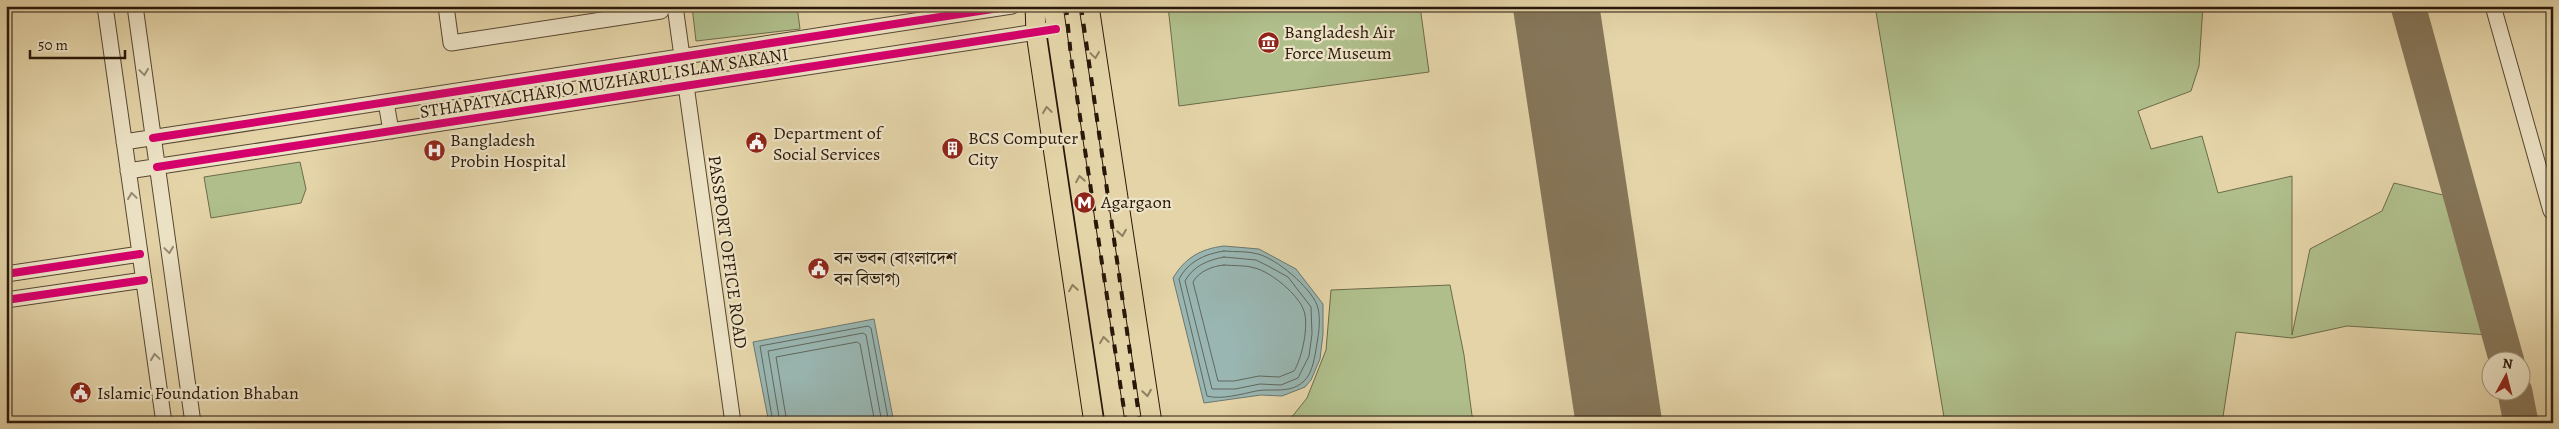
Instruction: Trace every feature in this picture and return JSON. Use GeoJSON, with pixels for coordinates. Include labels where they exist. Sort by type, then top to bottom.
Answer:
{"type":"FeatureCollection","features":[{"type":"Feature","properties":{"kind":"main road"},"geometry":{"type":"LineString","coordinates":[[1035,6],[1036,33],[1094,423]]}},
{"type":"Feature","properties":{"kind":"main road"},"geometry":{"type":"LineString","coordinates":[[1053,6],[1115,423]]}},
{"type":"Feature","properties":{"kind":"main road"},"geometry":{"type":"LineString","coordinates":[[1089,6],[1152,423]]}},
{"type":"Feature","properties":{"kind":"street"},"geometry":{"type":"LineString","coordinates":[[105,6],[164,423]]}},
{"type":"Feature","properties":{"kind":"street"},"geometry":{"type":"LineString","coordinates":[[135,6],[193,423]]}},
{"type":"Feature","properties":{"kind":"street"},"geometry":{"type":"LineString","coordinates":[[446,6],[451,43],[661,11],[660,6]]}},
{"type":"Feature","properties":{"kind":"street","name":"PASSPORT OFFICE ROAD"},"geometry":{"type":"LineString","coordinates":[[675,6],[733,423]]}},
{"type":"Feature","properties":{"kind":"street","name":"STHAPATYACHARJO MUZHARUL ISLAM SARANI"},"geometry":{"type":"LineString","coordinates":[[124,142],[1012,6]]}},
{"type":"Feature","properties":{"kind":"street"},"geometry":{"type":"LineString","coordinates":[[2494,6],[2551,211]]}},
{"type":"Feature","properties":{"kind":"street","name":"STHAPATYACHARJO MUZHARUL ISLAM SARANI"},"geometry":{"type":"LineString","coordinates":[[128,171],[1056,29]]}},
{"type":"Feature","properties":{"kind":"street"},"geometry":{"type":"LineString","coordinates":[[386,102],[391,131]]}},
{"type":"Feature","properties":{"kind":"street"},"geometry":{"type":"LineString","coordinates":[[6,274],[140,254]]}},
{"type":"Feature","properties":{"kind":"street"},"geometry":{"type":"LineString","coordinates":[[6,300],[144,280]]}},
{"type":"Feature","properties":{"kind":"green space"},"geometry":{"type":"Polygon","coordinates":[[[692,6],[797,6],[800,29],[696,41],[692,6]]]}},
{"type":"Feature","properties":{"kind":"green space"},"geometry":{"type":"Polygon","coordinates":[[[1168,6],[1420,6],[1429,72],[1179,106],[1168,6]]]}},
{"type":"Feature","properties":{"kind":"green space"},"geometry":{"type":"Polygon","coordinates":[[[1875,6],[2203,6],[2199,66],[2191,91],[2138,111],[2151,149],[2202,136],[2218,193],[2292,176],[2292,335],[2310,249],[2382,211],[2394,183],[2447,196],[2489,335],[2347,326],[2292,338],[2236,332],[2222,423],[1945,423],[1875,6]]]}},
{"type":"Feature","properties":{"kind":"green space"},"geometry":{"type":"Polygon","coordinates":[[[300,162],[306,189],[301,203],[211,218],[204,177],[300,162]]]}},
{"type":"Feature","properties":{"kind":"green space"},"geometry":{"type":"Polygon","coordinates":[[[1450,285],[1464,355],[1473,423],[1287,423],[1307,398],[1326,350],[1331,290],[1450,285]]]}},
{"type":"Feature","properties":{"kind":"water"},"geometry":{"type":"Polygon","coordinates":[[[1224,246],[1259,249],[1296,269],[1323,304],[1323,334],[1320,359],[1311,380],[1305,387],[1282,396],[1261,395],[1204,403],[1173,278],[1188,260],[1200,252],[1224,246]]]}},
{"type":"Feature","properties":{"kind":"water"},"geometry":{"type":"Polygon","coordinates":[[[874,319],[894,423],[769,423],[753,342],[874,319]]]}},
{"type":"Feature","properties":{"kind":"taxiway"},"geometry":{"type":"LineString","coordinates":[[2408,6],[2504,352]]}},
{"type":"Feature","properties":{"kind":"taxiway"},"geometry":{"type":"LineString","coordinates":[[2517,402],[2521,423]]}},
{"type":"Feature","properties":{"kind":"runway"},"geometry":{"type":"LineString","coordinates":[[1556,6],[1619,423]]}},
{"type":"Feature","properties":{"kind":"railway"},"geometry":{"type":"LineString","coordinates":[[1066,6],[1071,57],[1126,423]]}},
{"type":"Feature","properties":{"kind":"railway"},"geometry":{"type":"LineString","coordinates":[[1081,6],[1140,423]]}},
{"type":"Feature","properties":{"kind":"cycle path"},"geometry":{"type":"LineString","coordinates":[[153,138],[1012,6]]}},
{"type":"Feature","properties":{"kind":"cycle path"},"geometry":{"type":"LineString","coordinates":[[157,167],[1056,29]]}},
{"type":"Feature","properties":{"kind":"cycle path"},"geometry":{"type":"LineString","coordinates":[[6,274],[140,254]]}},
{"type":"Feature","properties":{"kind":"cycle path"},"geometry":{"type":"LineString","coordinates":[[6,300],[144,280]]}},
{"type":"Feature","properties":{"kind":"place","name":"Bangladesh Air Force Museum"},"geometry":{"type":"Point","coordinates":[1268,42]}},
{"type":"Feature","properties":{"kind":"place","name":"Department of Social Services"},"geometry":{"type":"Point","coordinates":[757,143]}},
{"type":"Feature","properties":{"kind":"place","name":"BCS Computer City"},"geometry":{"type":"Point","coordinates":[952,148]}},
{"type":"Feature","properties":{"kind":"place","name":"Bangladesh Probin Hospital"},"geometry":{"type":"Point","coordinates":[434,150]}},
{"type":"Feature","properties":{"kind":"place","name":"Agargaon"},"geometry":{"type":"Point","coordinates":[1085,202]}},
{"type":"Feature","properties":{"kind":"place","name":"বন ভবন (বাংলাদেশ বন বিভাগ)"},"geometry":{"type":"Point","coordinates":[818,268]}},
{"type":"Feature","properties":{"kind":"place","name":"Islamic Foundation Bhaban"},"geometry":{"type":"Point","coordinates":[81,393]}}]}
